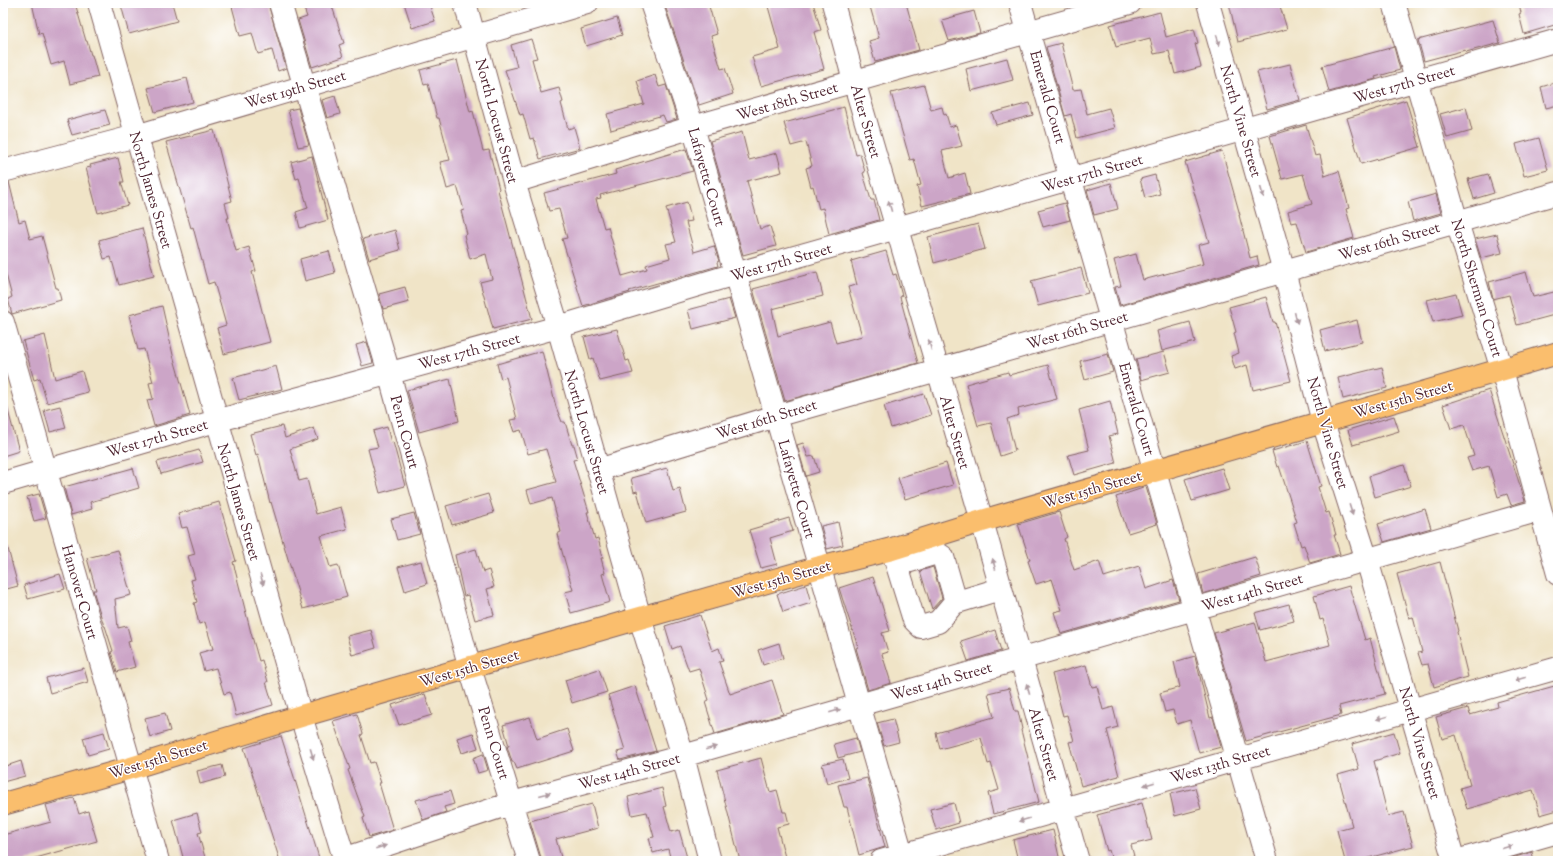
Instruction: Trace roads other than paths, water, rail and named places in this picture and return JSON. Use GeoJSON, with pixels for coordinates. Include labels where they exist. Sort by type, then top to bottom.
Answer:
{"type":"FeatureCollection","features":[{"type":"Feature","properties":{"kind":"main road","name":"West 15th Street"},"geometry":{"type":"LineString","coordinates":[[3,804],[131,768],[300,716],[820,567],[894,557],[982,521],[1502,370],[1558,352]]}},
{"type":"Feature","properties":{"kind":"street","name":"North James Street"},"geometry":{"type":"LineString","coordinates":[[98,3],[300,716],[344,860]]}},
{"type":"Feature","properties":{"kind":"street","name":"Penn Court"},"geometry":{"type":"LineString","coordinates":[[280,3],[389,373],[470,668],[529,861]]}},
{"type":"Feature","properties":{"kind":"street","name":"North Locust Street"},"geometry":{"type":"LineString","coordinates":[[465,3],[514,182],[558,327],[640,618],[683,756],[710,861]]}},
{"type":"Feature","properties":{"kind":"street","name":"West 19th Street"},"geometry":{"type":"LineString","coordinates":[[3,172],[136,136],[587,3]]}},
{"type":"Feature","properties":{"kind":"street","name":"Lafayette Court"},"geometry":{"type":"LineString","coordinates":[[651,3],[693,128],[903,858]]}},
{"type":"Feature","properties":{"kind":"street","name":"Alter Street"},"geometry":{"type":"LineString","coordinates":[[833,3],[854,82],[982,521],[1078,861]]}},
{"type":"Feature","properties":{"kind":"street","name":"Emerald Court"},"geometry":{"type":"LineString","coordinates":[[1020,3],[1266,861]]}},
{"type":"Feature","properties":{"kind":"street","name":"West 18th Street"},"geometry":{"type":"LineString","coordinates":[[514,182],[693,128],[1130,3]]}},
{"type":"Feature","properties":{"kind":"street","name":"North Vine Street"},"geometry":{"type":"LineString","coordinates":[[1208,3],[1284,271],[1323,422],[1367,560],[1455,861]]}},
{"type":"Feature","properties":{"kind":"street","name":"North Sherman Court"},"geometry":{"type":"LineString","coordinates":[[1394,3],[1457,222],[1502,370],[1558,574]]}},
{"type":"Feature","properties":{"kind":"street","name":"West 17th Street"},"geometry":{"type":"LineString","coordinates":[[3,483],[216,421],[558,327],[735,274],[1558,40]]}},
{"type":"Feature","properties":{"kind":"street","name":"West 16th Street"},"geometry":{"type":"LineString","coordinates":[[598,470],[776,416],[1558,193]]}},
{"type":"Feature","properties":{"kind":"street","name":"Hanover Court"},"geometry":{"type":"LineString","coordinates":[[3,322],[158,861]]}},
{"type":"Feature","properties":{"kind":"street","name":"West 14th Street"},"geometry":{"type":"LineString","coordinates":[[344,860],[512,803],[683,756],[859,704],[1540,510]]}},
{"type":"Feature","properties":{"kind":"street"},"geometry":{"type":"LineString","coordinates":[[956,602],[943,557],[937,553],[894,557],[914,620],[921,627],[938,622],[956,602],[1000,589]]}},
{"type":"Feature","properties":{"kind":"street","name":"West 13th Street"},"geometry":{"type":"LineString","coordinates":[[881,861],[903,858],[1063,809],[1558,668]]}},
{"type":"Feature","properties":{"kind":"street"},"geometry":{"type":"LineString","coordinates":[[1455,861],[1558,832]]}}]}
